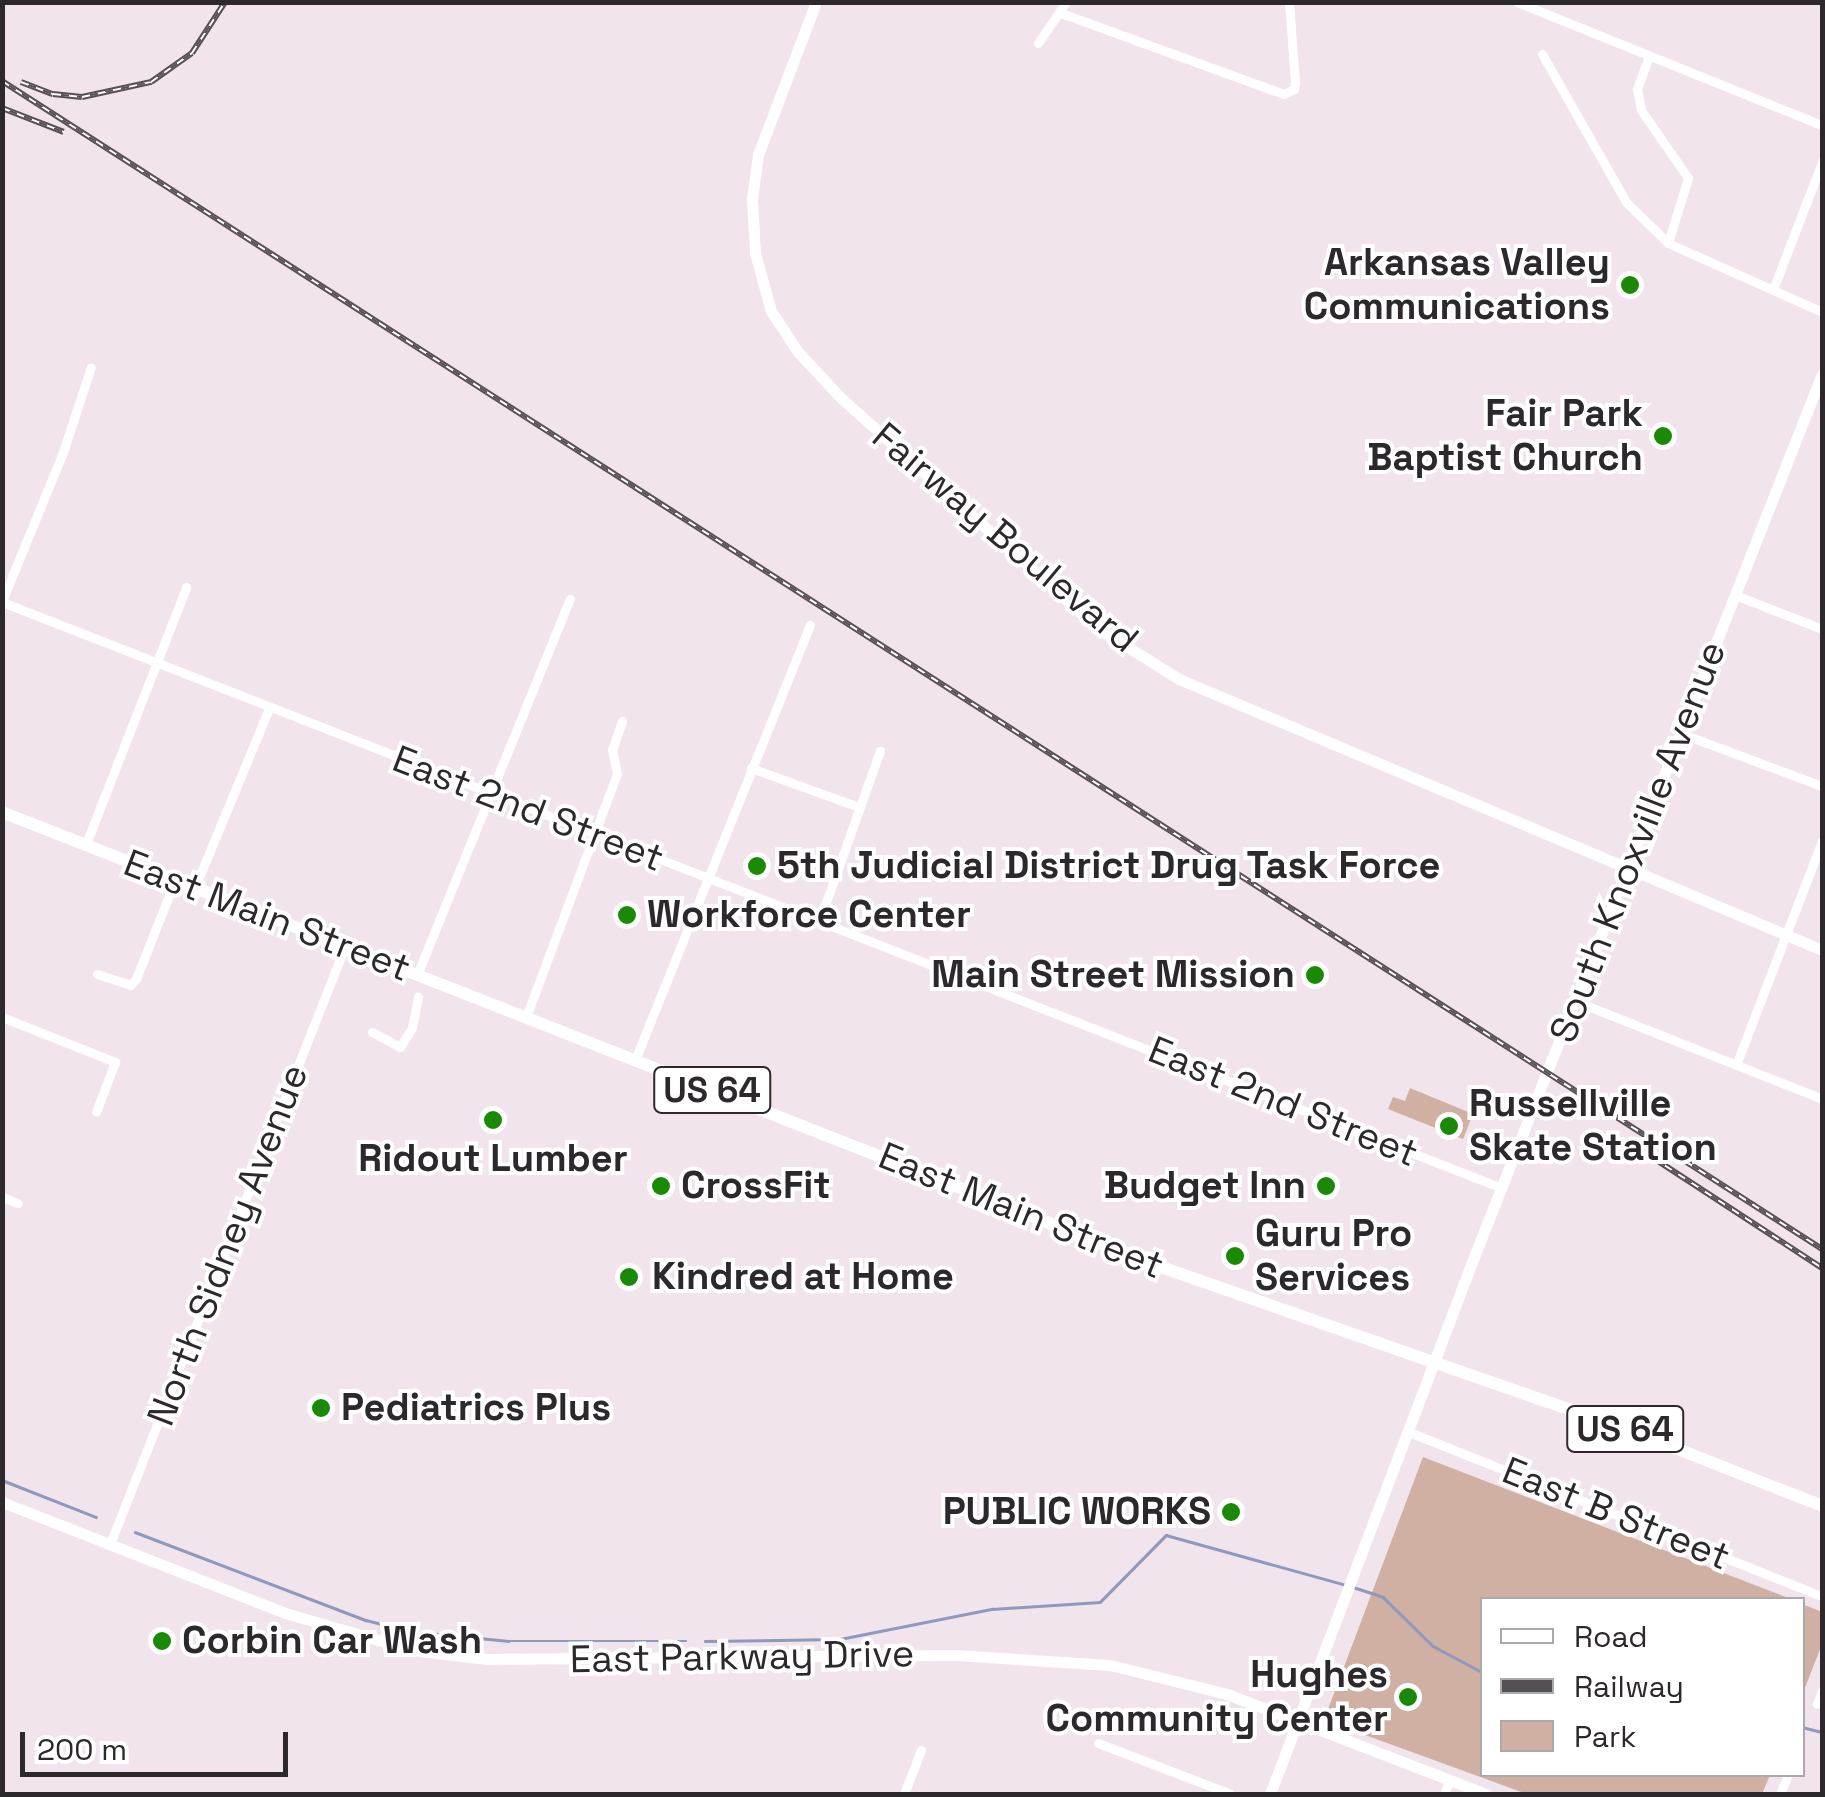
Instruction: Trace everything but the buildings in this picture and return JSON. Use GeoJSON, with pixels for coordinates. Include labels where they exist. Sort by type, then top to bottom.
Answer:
{"type":"FeatureCollection","features":[{"type":"Feature","properties":{"kind":"main road","name":"Fairway Boulevard"},"geometry":{"type":"LineString","coordinates":[[816,2],[758,155],[752,199],[755,253],[772,311],[798,352],[840,397],[1099,629],[1179,679],[1822,950]]}},
{"type":"Feature","properties":{"kind":"main road","name":"South Knoxville Avenue"},"geometry":{"type":"LineString","coordinates":[[1270,1794],[1626,869],[1822,374]]}},
{"type":"Feature","properties":{"kind":"main road","name":"East Main Street"},"geometry":{"type":"LineString","coordinates":[[2,812],[1160,1267],[1434,1366],[1622,1428],[1822,1506]]}},
{"type":"Feature","properties":{"kind":"main road","name":"East Parkway Drive"},"geometry":{"type":"LineString","coordinates":[[2,1502],[334,1629],[447,1656],[571,1659],[956,1655],[1067,1660],[1192,1682],[1486,1794]]}},
{"type":"Feature","properties":{"kind":"street"},"geometry":{"type":"LineString","coordinates":[[1038,42],[1064,8],[1284,94],[1295,84],[1289,2]]}},
{"type":"Feature","properties":{"kind":"street"},"geometry":{"type":"LineString","coordinates":[[1517,2],[1822,124]]}},
{"type":"Feature","properties":{"kind":"street"},"geometry":{"type":"LineString","coordinates":[[1542,54],[1626,202],[1668,243],[1822,312]]}},
{"type":"Feature","properties":{"kind":"street"},"geometry":{"type":"LineString","coordinates":[[1649,56],[1636,89],[1641,110],[1688,178],[1668,243]]}},
{"type":"Feature","properties":{"kind":"street"},"geometry":{"type":"LineString","coordinates":[[1774,288],[1822,162]]}},
{"type":"Feature","properties":{"kind":"street"},"geometry":{"type":"LineString","coordinates":[[2,601],[76,417],[91,367]]}},
{"type":"Feature","properties":{"kind":"street"},"geometry":{"type":"LineString","coordinates":[[86,844],[186,587]]}},
{"type":"Feature","properties":{"kind":"street"},"geometry":{"type":"LineString","coordinates":[[1735,595],[1822,629]]}},
{"type":"Feature","properties":{"kind":"street"},"geometry":{"type":"LineString","coordinates":[[416,974],[570,598]]}},
{"type":"Feature","properties":{"kind":"street","name":"East 2nd Street"},"geometry":{"type":"LineString","coordinates":[[2,601],[596,837],[1502,1188]]}},
{"type":"Feature","properties":{"kind":"street"},"geometry":{"type":"LineString","coordinates":[[635,1060],[810,626]]}},
{"type":"Feature","properties":{"kind":"street"},"geometry":{"type":"LineString","coordinates":[[195,887],[268,708]]}},
{"type":"Feature","properties":{"kind":"street"},"geometry":{"type":"LineString","coordinates":[[526,1017],[617,774],[612,750],[622,722]]}},
{"type":"Feature","properties":{"kind":"street"},"geometry":{"type":"LineString","coordinates":[[1680,733],[1822,786]]}},
{"type":"Feature","properties":{"kind":"street"},"geometry":{"type":"LineString","coordinates":[[818,922],[880,751]]}},
{"type":"Feature","properties":{"kind":"street"},"geometry":{"type":"LineString","coordinates":[[751,768],[859,807]]}},
{"type":"Feature","properties":{"kind":"street"},"geometry":{"type":"LineString","coordinates":[[1736,1064],[1822,841]]}},
{"type":"Feature","properties":{"kind":"street"},"geometry":{"type":"LineString","coordinates":[[96,974],[130,984],[136,979],[176,880]]}},
{"type":"Feature","properties":{"kind":"street","name":"North Sidney Avenue"},"geometry":{"type":"LineString","coordinates":[[110,1544],[346,946]]}},
{"type":"Feature","properties":{"kind":"street"},"geometry":{"type":"LineString","coordinates":[[372,1032],[400,1047],[412,1028],[418,997]]}},
{"type":"Feature","properties":{"kind":"street"},"geometry":{"type":"LineString","coordinates":[[1576,1002],[1822,1098]]}},
{"type":"Feature","properties":{"kind":"street"},"geometry":{"type":"LineString","coordinates":[[2,1017],[115,1062],[96,1112]]}},
{"type":"Feature","properties":{"kind":"street"},"geometry":{"type":"LineString","coordinates":[[2,1197],[18,1203]]}},
{"type":"Feature","properties":{"kind":"street","name":"East B Street"},"geometry":{"type":"LineString","coordinates":[[1409,1432],[1822,1596]]}},
{"type":"Feature","properties":{"kind":"street"},"geometry":{"type":"LineString","coordinates":[[1818,1704],[1822,1691]]}},
{"type":"Feature","properties":{"kind":"street"},"geometry":{"type":"LineString","coordinates":[[1098,1744],[1232,1794]]}},
{"type":"Feature","properties":{"kind":"street"},"geometry":{"type":"LineString","coordinates":[[904,1794],[921,1750]]}},
{"type":"Feature","properties":{"kind":"street"},"geometry":{"type":"LineString","coordinates":[[1444,1794],[1450,1780]]}},
{"type":"Feature","properties":{"kind":"green space","name":"Russellville Skate Station"},"geometry":{"type":"Polygon","coordinates":[[[1410,1088],[1473,1114],[1463,1139],[1388,1109],[1393,1097],[1405,1101],[1410,1088]]]}},
{"type":"Feature","properties":{"kind":"green space"},"geometry":{"type":"Polygon","coordinates":[[[1423,1457],[1786,1597],[1480,1597],[1480,1777],[1324,1720],[1423,1457]]]}},
{"type":"Feature","properties":{"kind":"green space"},"geometry":{"type":"Polygon","coordinates":[[[1805,1605],[1822,1612],[1822,1644],[1805,1688],[1805,1605]]]}},
{"type":"Feature","properties":{"kind":"green space"},"geometry":{"type":"Polygon","coordinates":[[[1480,1777],[1769,1777],[1762,1794],[1527,1794],[1480,1777]]]}},
{"type":"Feature","properties":{"kind":"waterway"},"geometry":{"type":"LineString","coordinates":[[2,1480],[96,1517]]}},
{"type":"Feature","properties":{"kind":"waterway"},"geometry":{"type":"LineString","coordinates":[[135,1532],[366,1620],[409,1631],[509,1641],[686,1641]]}},
{"type":"Feature","properties":{"kind":"waterway"},"geometry":{"type":"LineString","coordinates":[[705,1641],[840,1639],[992,1609],[1100,1602],[1166,1535],[1346,1585]]}},
{"type":"Feature","properties":{"kind":"waterway"},"geometry":{"type":"LineString","coordinates":[[1353,1587],[1383,1597],[1433,1646],[1480,1671]]}},
{"type":"Feature","properties":{"kind":"waterway"},"geometry":{"type":"LineString","coordinates":[[1805,1728],[1822,1732]]}},
{"type":"Feature","properties":{"kind":"railway"},"geometry":{"type":"LineString","coordinates":[[21,82],[53,94],[82,97],[151,82],[192,53],[225,2]]}},
{"type":"Feature","properties":{"kind":"railway"},"geometry":{"type":"LineString","coordinates":[[2,81],[1822,1249]]}},
{"type":"Feature","properties":{"kind":"railway"},"geometry":{"type":"LineString","coordinates":[[2,108],[64,132]]}},
{"type":"Feature","properties":{"kind":"railway"},"geometry":{"type":"LineString","coordinates":[[1638,1148],[1822,1268]]}},
{"type":"Feature","properties":{"kind":"place","name":"Arkansas Valley Communications"},"geometry":{"type":"Point","coordinates":[1630,285]}},
{"type":"Feature","properties":{"kind":"place","name":"Fair Park Baptist Church"},"geometry":{"type":"Point","coordinates":[1663,436]}},
{"type":"Feature","properties":{"kind":"place","name":"5th Judicial District Drug Task Force"},"geometry":{"type":"Point","coordinates":[757,866]}},
{"type":"Feature","properties":{"kind":"place","name":"Workforce Center"},"geometry":{"type":"Point","coordinates":[627,915]}},
{"type":"Feature","properties":{"kind":"place","name":"Main Street Mission"},"geometry":{"type":"Point","coordinates":[1315,975]}},
{"type":"Feature","properties":{"kind":"place","name":"Ridout Lumber"},"geometry":{"type":"Point","coordinates":[493,1120]}},
{"type":"Feature","properties":{"kind":"place","name":"Russellville Skate Station"},"geometry":{"type":"Point","coordinates":[1449,1126]}},
{"type":"Feature","properties":{"kind":"place","name":"CrossFit"},"geometry":{"type":"Point","coordinates":[661,1186]}},
{"type":"Feature","properties":{"kind":"place","name":"Budget Inn"},"geometry":{"type":"Point","coordinates":[1326,1186]}},
{"type":"Feature","properties":{"kind":"place","name":"Guru Pro Services"},"geometry":{"type":"Point","coordinates":[1235,1256]}},
{"type":"Feature","properties":{"kind":"place","name":"Kindred at Home"},"geometry":{"type":"Point","coordinates":[629,1277]}},
{"type":"Feature","properties":{"kind":"place","name":"Pediatrics Plus"},"geometry":{"type":"Point","coordinates":[321,1408]}},
{"type":"Feature","properties":{"kind":"place","name":"PUBLIC WORKS"},"geometry":{"type":"Point","coordinates":[1231,1512]}},
{"type":"Feature","properties":{"kind":"place","name":"Corbin Car Wash"},"geometry":{"type":"Point","coordinates":[162,1641]}},
{"type":"Feature","properties":{"kind":"place","name":"Hughes Community Center"},"geometry":{"type":"Point","coordinates":[1408,1697]}}]}
